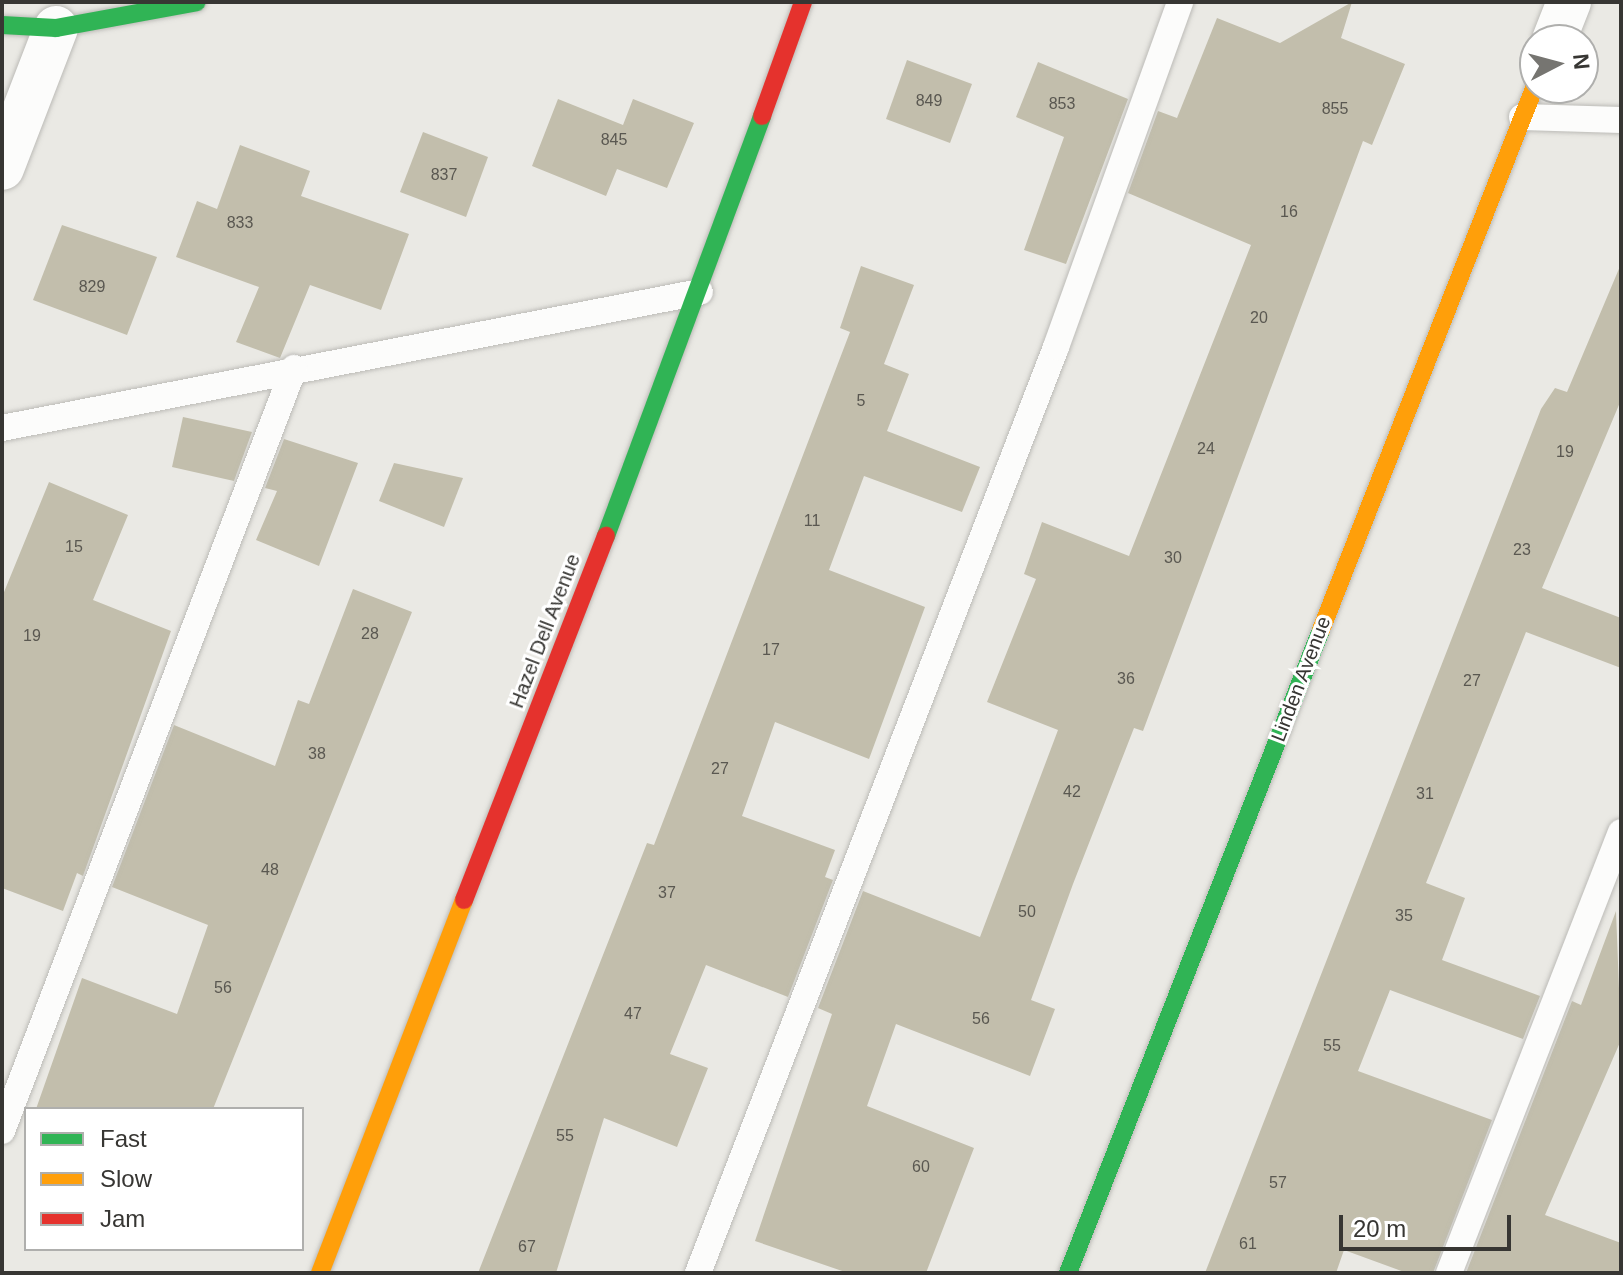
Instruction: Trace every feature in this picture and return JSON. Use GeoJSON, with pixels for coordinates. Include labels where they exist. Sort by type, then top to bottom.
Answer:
{"type":"FeatureCollection","features":[{"type":"Feature","properties":{"kind":"street"},"geometry":{"type":"LineString","coordinates":[[2,25],[56,28],[197,2]]}},
{"type":"Feature","properties":{"kind":"street","name":"Hazel Dell Avenue"},"geometry":{"type":"LineString","coordinates":[[320,1273],[700,292],[803,2]]}},
{"type":"Feature","properties":{"kind":"street"},"geometry":{"type":"LineString","coordinates":[[1560,24],[1569,2]]}},
{"type":"Feature","properties":{"kind":"street"},"geometry":{"type":"LineString","coordinates":[[2,168],[56,28]]}},
{"type":"Feature","properties":{"kind":"street","name":"Linden Avenue"},"geometry":{"type":"LineString","coordinates":[[1068,1273],[1527,104]]}},
{"type":"Feature","properties":{"kind":"lane"},"geometry":{"type":"LineString","coordinates":[[698,1273],[1050,362],[1180,2]]}},
{"type":"Feature","properties":{"kind":"lane"},"geometry":{"type":"LineString","coordinates":[[1522,117],[1621,120]]}},
{"type":"Feature","properties":{"kind":"lane"},"geometry":{"type":"LineString","coordinates":[[2,428],[294,368],[700,292]]}},
{"type":"Feature","properties":{"kind":"lane"},"geometry":{"type":"LineString","coordinates":[[2,1131],[294,368]]}},
{"type":"Feature","properties":{"kind":"lane"},"geometry":{"type":"LineString","coordinates":[[1449,1273],[1621,832]]}},
{"type":"Feature","properties":{"kind":"building"},"geometry":{"type":"Polygon","coordinates":[[[1352,2],[1341,38],[1405,64],[1372,145],[1363,141],[1143,731],[1134,728],[1073,884],[1031,1000],[1055,1009],[1030,1076],[896,1024],[867,1106],[974,1148],[926,1273],[848,1273],[755,1241],[832,1014],[818,1008],[863,891],[980,937],[1058,730],[987,702],[1036,579],[1024,574],[1042,522],[1129,556],[1251,245],[1128,193],[1158,111],[1177,118],[1217,18],[1280,43],[1352,2]]]}},
{"type":"Feature","properties":{"kind":"building"},"geometry":{"type":"Polygon","coordinates":[[[907,60],[972,84],[950,143],[886,119],[907,60]]]}},
{"type":"Feature","properties":{"kind":"building"},"geometry":{"type":"Polygon","coordinates":[[[1038,62],[1128,99],[1066,264],[1024,250],[1064,137],[1016,117],[1038,62]]]}},
{"type":"Feature","properties":{"kind":"building"},"geometry":{"type":"Polygon","coordinates":[[[558,99],[623,125],[633,99],[694,123],[667,188],[617,169],[606,196],[532,166],[558,99]]]}},
{"type":"Feature","properties":{"kind":"building"},"geometry":{"type":"Polygon","coordinates":[[[423,132],[488,157],[466,217],[400,192],[423,132]]]}},
{"type":"Feature","properties":{"kind":"building"},"geometry":{"type":"Polygon","coordinates":[[[240,145],[310,171],[301,196],[409,234],[381,310],[310,285],[280,358],[236,342],[259,287],[176,257],[197,201],[217,209],[240,145]]]}},
{"type":"Feature","properties":{"kind":"building"},"geometry":{"type":"Polygon","coordinates":[[[62,225],[157,257],[127,335],[33,300],[62,225]]]}},
{"type":"Feature","properties":{"kind":"building"},"geometry":{"type":"Polygon","coordinates":[[[1621,264],[1621,400],[1542,588],[1621,618],[1621,668],[1526,632],[1426,883],[1465,898],[1442,960],[1540,996],[1523,1039],[1390,990],[1358,1071],[1492,1120],[1433,1273],[1407,1273],[1344,1250],[1336,1273],[1205,1273],[1541,409],[1555,388],[1567,392],[1621,264]]]}},
{"type":"Feature","properties":{"kind":"building"},"geometry":{"type":"Polygon","coordinates":[[[861,266],[914,285],[884,364],[909,374],[887,431],[980,467],[962,512],[864,476],[829,570],[925,607],[869,759],[775,722],[742,816],[835,850],[825,877],[833,880],[788,997],[706,965],[670,1054],[708,1068],[677,1147],[604,1118],[556,1273],[478,1273],[647,843],[654,845],[850,332],[840,328],[861,266]]]}},
{"type":"Feature","properties":{"kind":"building"},"geometry":{"type":"Polygon","coordinates":[[[183,417],[252,432],[234,481],[172,467],[183,417]]]}},
{"type":"Feature","properties":{"kind":"building"},"geometry":{"type":"Polygon","coordinates":[[[284,439],[358,463],[319,566],[256,540],[277,491],[265,488],[284,439]]]}},
{"type":"Feature","properties":{"kind":"building"},"geometry":{"type":"Polygon","coordinates":[[[394,463],[463,478],[444,527],[379,501],[394,463]]]}},
{"type":"Feature","properties":{"kind":"building"},"geometry":{"type":"Polygon","coordinates":[[[49,482],[128,515],[93,600],[171,631],[83,876],[77,873],[63,911],[2,888],[2,597],[49,482]]]}},
{"type":"Feature","properties":{"kind":"building"},"geometry":{"type":"Polygon","coordinates":[[[353,589],[412,612],[214,1107],[37,1107],[82,978],[177,1014],[208,925],[112,887],[174,725],[275,766],[298,700],[309,704],[353,589]]]}},
{"type":"Feature","properties":{"kind":"building"},"geometry":{"type":"Polygon","coordinates":[[[1616,911],[1621,1040],[1545,1215],[1621,1243],[1621,1273],[1466,1273],[1572,1001],[1581,1005],[1616,911]]]}},
{"type":"Feature","properties":{"kind":"traffic: fast"},"geometry":{"type":"LineString","coordinates":[[2,25],[56,28],[197,2]]}},
{"type":"Feature","properties":{"kind":"traffic: fast"},"geometry":{"type":"LineString","coordinates":[[606,536],[762,116]]}},
{"type":"Feature","properties":{"kind":"traffic: fast"},"geometry":{"type":"LineString","coordinates":[[1068,1273],[1321,630]]}},
{"type":"Feature","properties":{"kind":"traffic: slow"},"geometry":{"type":"LineString","coordinates":[[1321,630],[1528,104]]}},
{"type":"Feature","properties":{"kind":"traffic: slow"},"geometry":{"type":"LineString","coordinates":[[320,1273],[464,900]]}},
{"type":"Feature","properties":{"kind":"traffic: jam"},"geometry":{"type":"LineString","coordinates":[[762,116],[803,2]]}},
{"type":"Feature","properties":{"kind":"traffic: jam"},"geometry":{"type":"LineString","coordinates":[[464,900],[606,536]]}}]}
